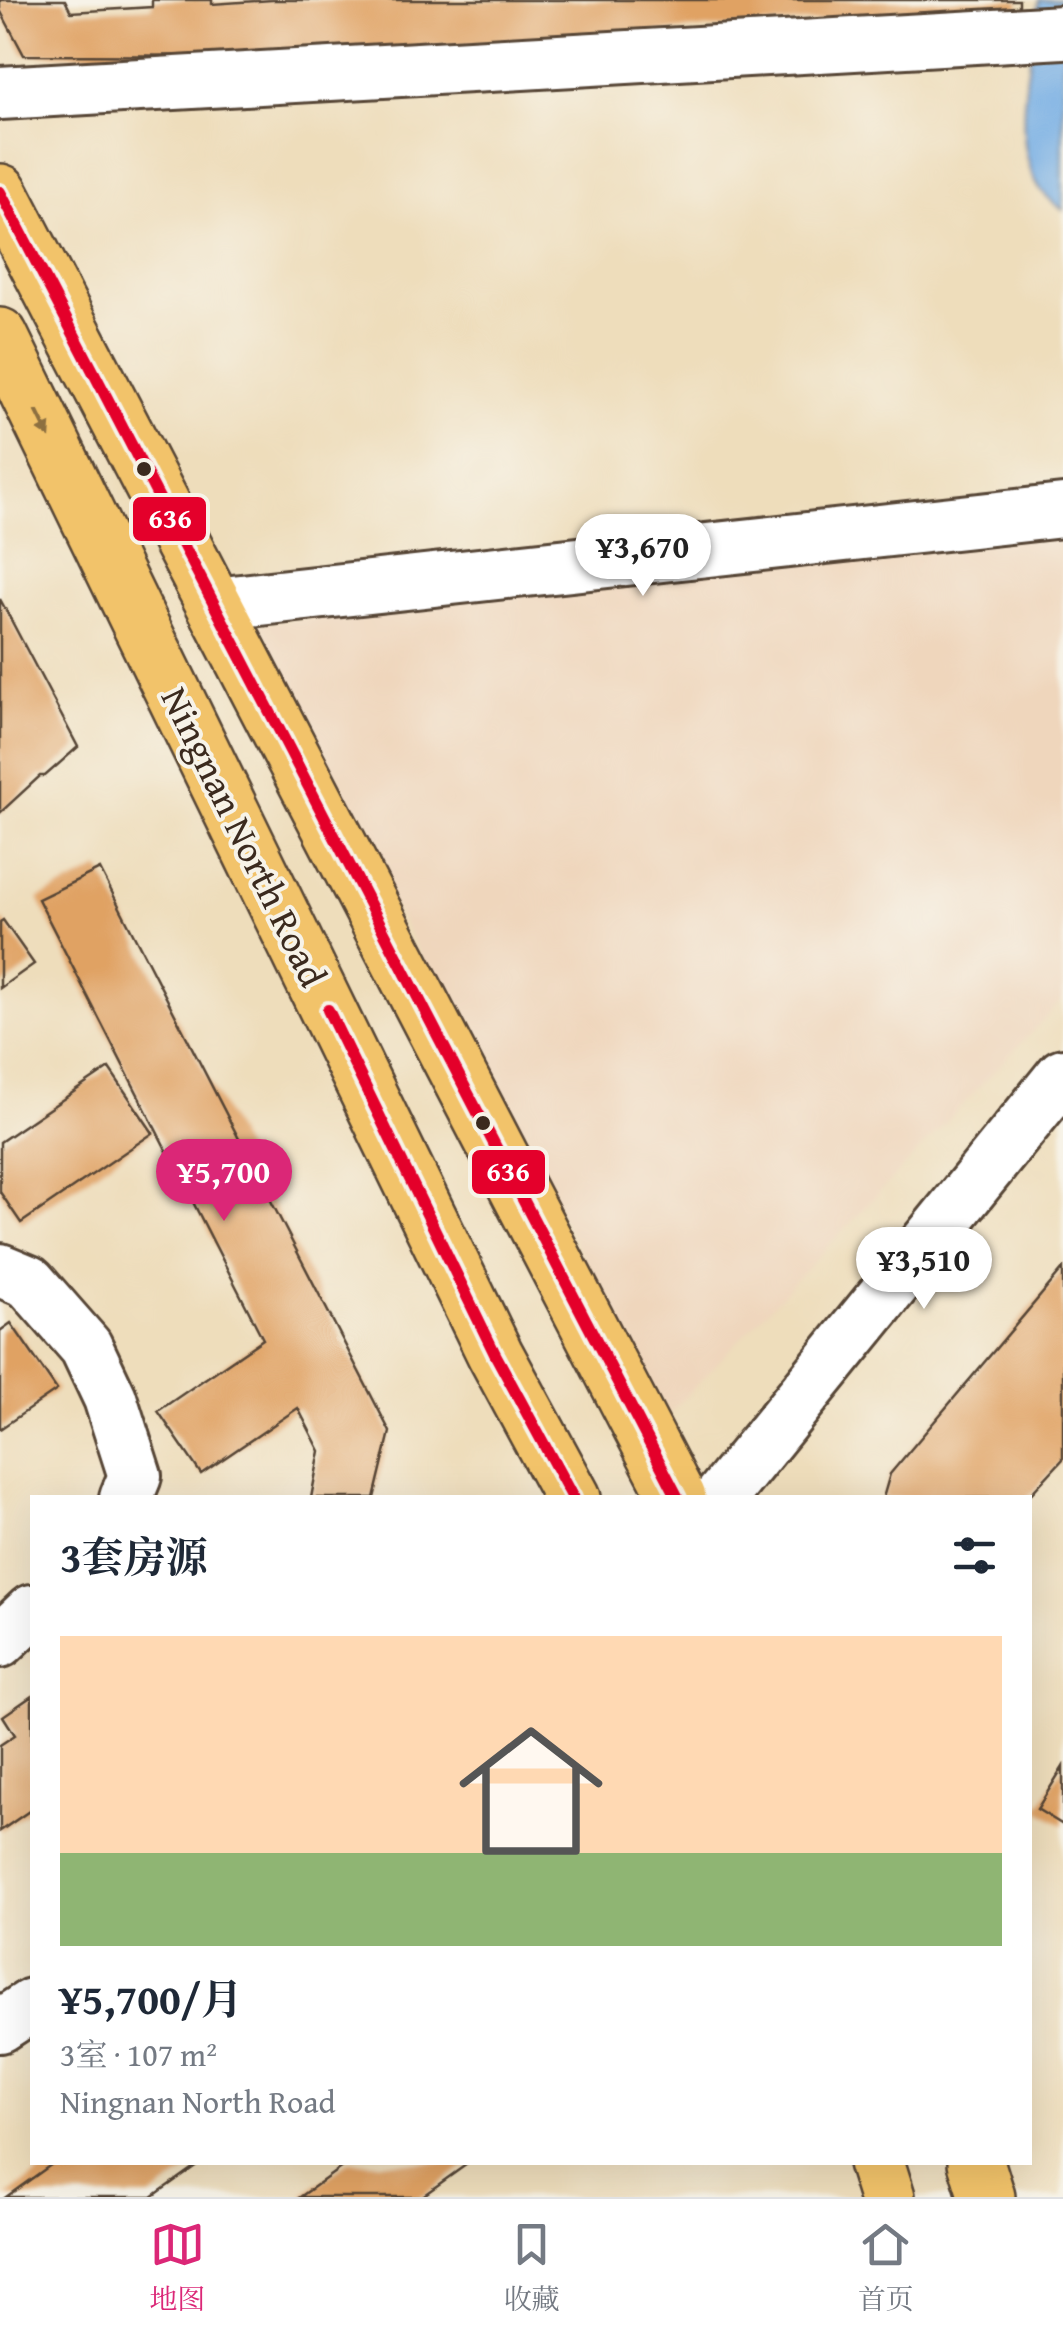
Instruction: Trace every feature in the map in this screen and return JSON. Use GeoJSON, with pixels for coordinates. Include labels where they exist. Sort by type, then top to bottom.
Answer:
{"type":"FeatureCollection","features":[{"type":"Feature","properties":{"kind":"main road","name":"Ningnan North Road"},"geometry":{"type":"LineString","coordinates":[[0,192],[676,1495]]}},
{"type":"Feature","properties":{"kind":"main road","name":"Ningnan North Road"},"geometry":{"type":"LineString","coordinates":[[0,336],[486,1336],[570,1495]]}},
{"type":"Feature","properties":{"kind":"main road"},"geometry":{"type":"LineString","coordinates":[[877,2165],[887,2197]]}},
{"type":"Feature","properties":{"kind":"main road"},"geometry":{"type":"LineString","coordinates":[[977,2165],[986,2197]]}},
{"type":"Feature","properties":{"kind":"street"},"geometry":{"type":"LineString","coordinates":[[0,93],[1063,32]]}},
{"type":"Feature","properties":{"kind":"street"},"geometry":{"type":"LineString","coordinates":[[214,604],[1063,511]]}},
{"type":"Feature","properties":{"kind":"street"},"geometry":{"type":"LineString","coordinates":[[722,1495],[1063,1075]]}},
{"type":"Feature","properties":{"kind":"street"},"geometry":{"type":"LineString","coordinates":[[0,1270],[30,1282],[86,1346],[110,1398],[134,1476],[127,1495]]}},
{"type":"Feature","properties":{"kind":"street"},"geometry":{"type":"LineString","coordinates":[[0,1641],[30,1613]]}},
{"type":"Feature","properties":{"kind":"street"},"geometry":{"type":"LineString","coordinates":[[0,2026],[30,2005]]}},
{"type":"Feature","properties":{"kind":"shaded area"},"geometry":{"type":"Polygon","coordinates":[[[1063,526],[1063,999],[668,1415],[243,626],[1063,526]]]}},
{"type":"Feature","properties":{"kind":"water"},"geometry":{"type":"Polygon","coordinates":[[[1039,0],[1063,0],[1063,210],[1040,188],[1030,169],[1025,146],[1024,96],[1039,0]]]}},
{"type":"Feature","properties":{"kind":"building"},"geometry":{"type":"Polygon","coordinates":[[[0,0],[65,0],[71,12],[152,7],[152,0],[212,0],[212,4],[272,0],[1019,0],[1019,8],[298,56],[24,55],[0,10],[0,0]]]}},
{"type":"Feature","properties":{"kind":"building"},"geometry":{"type":"Polygon","coordinates":[[[0,599],[78,747],[0,813],[0,599]]]}},
{"type":"Feature","properties":{"kind":"building"},"geometry":{"type":"Polygon","coordinates":[[[100,869],[390,1432],[375,1495],[312,1495],[320,1451],[298,1408],[201,1474],[158,1411],[263,1339],[38,899],[100,869]]]}},
{"type":"Feature","properties":{"kind":"building"},"geometry":{"type":"Polygon","coordinates":[[[3,920],[34,964],[0,988],[0,922],[3,920]]]}},
{"type":"Feature","properties":{"kind":"building"},"geometry":{"type":"Polygon","coordinates":[[[109,1068],[153,1133],[21,1223],[0,1192],[0,1142],[109,1068]]]}},
{"type":"Feature","properties":{"kind":"building"},"geometry":{"type":"Polygon","coordinates":[[[1063,1269],[1063,1459],[1030,1495],[884,1495],[890,1474],[1063,1269]]]}},
{"type":"Feature","properties":{"kind":"building"},"geometry":{"type":"Polygon","coordinates":[[[11,1323],[57,1390],[0,1429],[0,1331],[11,1323]]]}},
{"type":"Feature","properties":{"kind":"building"},"geometry":{"type":"Polygon","coordinates":[[[30,1697],[30,1810],[0,1831],[0,1745],[15,1735],[3,1716],[30,1697]]]}},
{"type":"Feature","properties":{"kind":"building"},"geometry":{"type":"Polygon","coordinates":[[[1063,1767],[1063,1825],[1037,1809],[1063,1767]]]}},
{"type":"Feature","properties":{"kind":"building"},"geometry":{"type":"Polygon","coordinates":[[[51,2165],[197,2165],[152,2197],[6,2197],[51,2165]]]}},
{"type":"Feature","properties":{"kind":"building"},"geometry":{"type":"Polygon","coordinates":[[[345,2165],[466,2165],[421,2197],[300,2197],[345,2165]]]}},
{"type":"Feature","properties":{"kind":"transit line","name":"636"},"geometry":{"type":"LineString","coordinates":[[0,192],[676,1495]]}},
{"type":"Feature","properties":{"kind":"transit line","name":"636"},"geometry":{"type":"LineString","coordinates":[[328,1010],[495,1354],[571,1495]]}}]}
